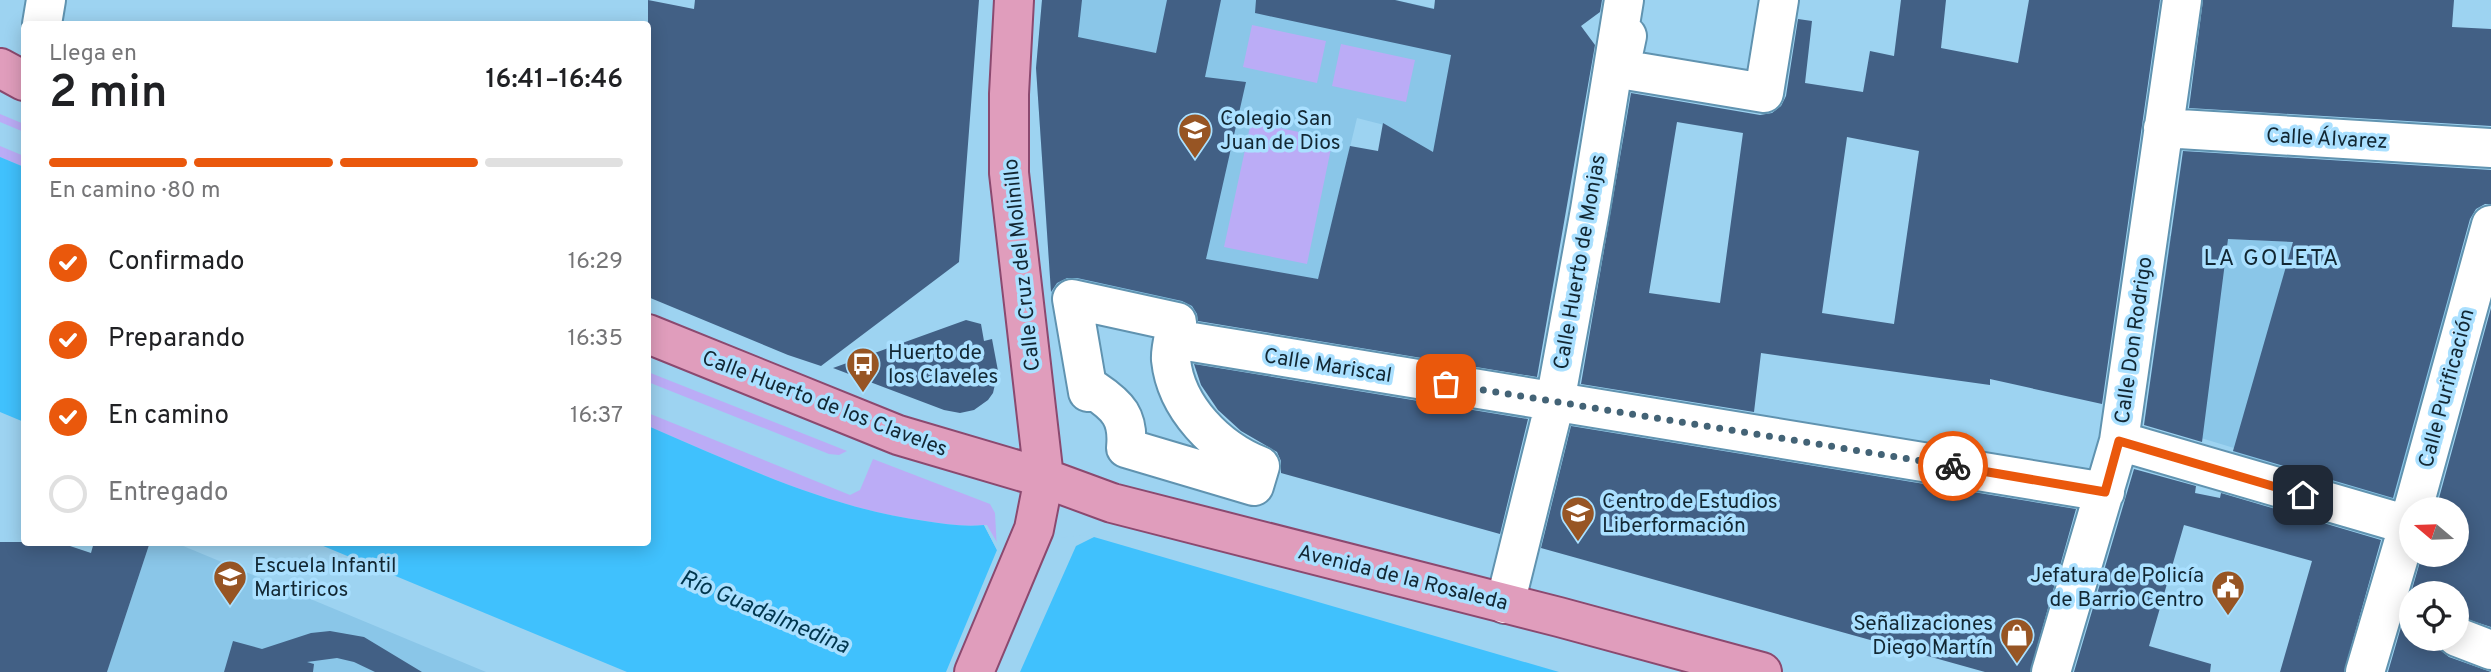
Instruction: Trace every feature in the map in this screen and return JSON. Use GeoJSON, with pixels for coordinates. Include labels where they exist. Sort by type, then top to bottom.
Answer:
{"type":"FeatureCollection","features":[{"type":"Feature","properties":{"kind":"main road","name":"Calle Cruz del Molinillo"},"geometry":{"type":"LineString","coordinates":[[974,672],[1034,529],[1044,478],[1009,173],[1009,94],[1014,0]]}},
{"type":"Feature","properties":{"kind":"main road"},"geometry":{"type":"LineString","coordinates":[[0,68],[21,78]]}},
{"type":"Feature","properties":{"kind":"main road","name":"Calle Huerto de los Claveles"},"geometry":{"type":"LineString","coordinates":[[651,335],[898,435],[1044,478]]}},
{"type":"Feature","properties":{"kind":"main road","name":"Avenida de la Rosaleda"},"geometry":{"type":"LineString","coordinates":[[1044,478],[1112,503],[1762,672]]}},
{"type":"Feature","properties":{"kind":"street"},"geometry":{"type":"LineString","coordinates":[[43,21],[47,0]]}},
{"type":"Feature","properties":{"kind":"street","name":"Calle Huerto de Monjas"},"geometry":{"type":"LineString","coordinates":[[1505,604],[1555,402],[1624,0]]}},
{"type":"Feature","properties":{"kind":"street"},"geometry":{"type":"LineString","coordinates":[[1634,0],[1620,69],[1764,93],[1779,0]]}},
{"type":"Feature","properties":{"kind":"street","name":"Calle Don Rodrigo"},"geometry":{"type":"LineString","coordinates":[[2051,672],[2119,441],[2182,0]]}},
{"type":"Feature","properties":{"kind":"street","name":"Calle Álvarez"},"geometry":{"type":"LineString","coordinates":[[2163,128],[2491,148]]}},
{"type":"Feature","properties":{"kind":"street","name":"Calle Purificación"},"geometry":{"type":"LineString","coordinates":[[2416,497],[2491,225]]}},
{"type":"Feature","properties":{"kind":"street"},"geometry":{"type":"LineString","coordinates":[[1072,299],[1177,322],[1174,339],[1170,358],[1186,401],[1212,436],[1238,456],[1260,466],[1254,486],[1126,448],[1127,428],[1116,405],[1094,390],[1088,392],[1072,299]]}},
{"type":"Feature","properties":{"kind":"street","name":"Calle Mariscal"},"geometry":{"type":"LineString","coordinates":[[1174,339],[2105,492]]}},
{"type":"Feature","properties":{"kind":"street"},"geometry":{"type":"LineString","coordinates":[[2119,441],[2399,513]]}},
{"type":"Feature","properties":{"kind":"street","name":"Calle Purificación"},"geometry":{"type":"LineString","coordinates":[[2365,672],[2398,614],[2404,567]]}},
{"type":"Feature","properties":{"kind":"street"},"geometry":{"type":"LineString","coordinates":[[2469,642],[2491,650]]}},
{"type":"Feature","properties":{"kind":"shaded area","name":"Colegio San Juan de Dios"},"geometry":{"type":"Polygon","coordinates":[[[1042,0],[1395,0],[1479,18],[1453,168],[1388,126],[1357,118],[1305,335],[1193,317],[1191,325],[1051,294],[1036,68],[1042,0]]]}},
{"type":"Feature","properties":{"kind":"shaded area"},"geometry":{"type":"Polygon","coordinates":[[[1252,25],[1326,41],[1317,83],[1243,67],[1252,25]]]}},
{"type":"Feature","properties":{"kind":"shaded area"},"geometry":{"type":"Polygon","coordinates":[[[1341,44],[1415,60],[1406,102],[1332,86],[1341,44]]]}},
{"type":"Feature","properties":{"kind":"shaded area"},"geometry":{"type":"Polygon","coordinates":[[[0,114],[21,123],[21,131],[0,122],[0,114]]]}},
{"type":"Feature","properties":{"kind":"shaded area"},"geometry":{"type":"Polygon","coordinates":[[[1251,122],[1333,139],[1307,264],[1224,247],[1251,122]]]}},
{"type":"Feature","properties":{"kind":"shaded area"},"geometry":{"type":"Polygon","coordinates":[[[0,146],[21,155],[21,166],[0,157],[0,146]]]}},
{"type":"Feature","properties":{"kind":"shaded area"},"geometry":{"type":"Polygon","coordinates":[[[2170,236],[2466,251],[2395,502],[2232,455],[2234,448],[2145,421],[2170,236]]]}},
{"type":"Feature","properties":{"kind":"shaded area"},"geometry":{"type":"Polygon","coordinates":[[[651,373],[847,451],[839,455],[829,454],[651,383],[651,373]]]}},
{"type":"Feature","properties":{"kind":"shaded area"},"geometry":{"type":"Polygon","coordinates":[[[651,414],[850,495],[860,490],[873,459],[990,504],[995,513],[997,550],[984,525],[947,524],[889,515],[818,495],[651,427],[651,414]]]}},
{"type":"Feature","properties":{"kind":"shaded area","name":"Escuela Infantil Martiricos"},"geometry":{"type":"Polygon","coordinates":[[[149,546],[183,546],[486,672],[107,672],[149,546]]]}},
{"type":"Feature","properties":{"kind":"water"},"geometry":{"type":"Polygon","coordinates":[[[0,157],[21,166],[21,421],[0,412],[0,157]]]}},
{"type":"Feature","properties":{"kind":"water","name":"Río Guadalmedina"},"geometry":{"type":"Polygon","coordinates":[[[651,427],[784,483],[853,506],[932,522],[984,525],[997,550],[1094,537],[1559,672],[627,672],[323,546],[651,546],[651,427]]]}},
{"type":"Feature","properties":{"kind":"pier"},"geometry":{"type":"Polygon","coordinates":[[[984,525],[987,525],[999,546],[1081,535],[1094,537],[1076,546],[1020,672],[946,672],[997,550],[984,525]]]}},
{"type":"Feature","properties":{"kind":"building"},"geometry":{"type":"Polygon","coordinates":[[[648,0],[694,9],[695,0],[979,0],[959,262],[821,366],[651,298],[651,21],[648,21],[648,0]]]}},
{"type":"Feature","properties":{"kind":"building"},"geometry":{"type":"Polygon","coordinates":[[[1042,0],[1082,0],[1078,37],[1156,53],[1167,0],[1221,0],[1205,77],[1246,82],[1206,259],[1318,279],[1350,146],[1378,151],[1383,123],[1433,152],[1451,55],[1255,13],[1256,0],[1395,0],[1434,9],[1435,0],[1602,0],[1600,12],[1581,26],[1595,45],[1537,377],[1198,321],[1192,306],[1182,301],[1077,278],[1067,278],[1057,283],[1051,292],[1036,68],[1042,0]]]}},
{"type":"Feature","properties":{"kind":"building"},"geometry":{"type":"Polygon","coordinates":[[[1901,0],[1946,0],[1941,48],[2018,63],[2029,0],[2160,0],[2102,404],[1990,379],[1990,385],[1761,353],[1754,412],[1581,384],[1631,93],[1760,115],[1772,113],[1781,106],[1786,96],[1798,19],[1812,21],[1805,83],[1863,92],[1870,51],[1894,56],[1901,0]],[[1677,122],[1649,293],[1720,303],[1743,133],[1677,122]],[[1847,137],[1822,313],[1894,324],[1919,151],[1847,137]]]}},
{"type":"Feature","properties":{"kind":"building"},"geometry":{"type":"Polygon","coordinates":[[[2203,0],[2454,0],[2452,27],[2491,29],[2491,126],[2189,108],[2203,0]]]}},
{"type":"Feature","properties":{"kind":"building"},"geometry":{"type":"Polygon","coordinates":[[[2183,151],[2491,170],[2491,204],[2476,209],[2470,219],[2393,498],[2233,451],[2293,242],[2228,239],[2202,442],[2144,425],[2183,151]]]}},
{"type":"Feature","properties":{"kind":"building"},"geometry":{"type":"Polygon","coordinates":[[[2491,308],[2491,627],[2469,620],[2469,581],[2414,581],[2419,567],[2469,567],[2469,497],[2439,497],[2491,308]]]}},
{"type":"Feature","properties":{"kind":"building"},"geometry":{"type":"Polygon","coordinates":[[[966,320],[981,324],[984,341],[992,339],[998,371],[993,393],[974,410],[960,413],[944,410],[833,368],[966,320]]]}},
{"type":"Feature","properties":{"kind":"building"},"geometry":{"type":"Polygon","coordinates":[[[1194,364],[1528,419],[1500,534],[1281,473],[1281,461],[1277,452],[1241,431],[1218,410],[1201,385],[1194,364]]]}},
{"type":"Feature","properties":{"kind":"building"},"geometry":{"type":"Polygon","coordinates":[[[1571,426],[2076,509],[2030,672],[1985,672],[1541,548],[1571,426]]]}},
{"type":"Feature","properties":{"kind":"building"},"geometry":{"type":"Polygon","coordinates":[[[2134,469],[2196,486],[2195,493],[2220,498],[2221,493],[2381,540],[2344,672],[2280,672],[2312,561],[2184,525],[2149,646],[2211,664],[2210,672],[2074,672],[2134,469]]]}},
{"type":"Feature","properties":{"kind":"building"},"geometry":{"type":"Polygon","coordinates":[[[0,542],[21,542],[21,546],[70,546],[91,553],[93,546],[149,546],[107,672],[0,672],[0,542]]]}},
{"type":"Feature","properties":{"kind":"building"},"geometry":{"type":"Polygon","coordinates":[[[330,631],[364,637],[422,672],[375,672],[354,662],[337,658],[307,662],[314,664],[313,672],[224,672],[233,641],[262,649],[311,633],[330,631]]]}},
{"type":"Feature","properties":{"kind":"building"},"geometry":{"type":"Polygon","coordinates":[[[2399,634],[2399,651],[2441,651],[2449,657],[2491,672],[2388,672],[2399,634]]]}},
{"type":"Feature","properties":{"kind":"way so far"},"geometry":{"type":"LineString","coordinates":[[1446,384],[1953,466]]}},
{"type":"Feature","properties":{"kind":"place","name":"Colegio San Juan de Dios"},"geometry":{"type":"Point","coordinates":[1195,160]}},
{"type":"Feature","properties":{"kind":"place","name":"Huerto de los Claveles"},"geometry":{"type":"Point","coordinates":[863,394]}},
{"type":"Feature","properties":{"kind":"place","name":"Centro de Estudios Liberformación"},"geometry":{"type":"Point","coordinates":[1578,543]}},
{"type":"Feature","properties":{"kind":"place","name":"Escuela Infantil Martiricos"},"geometry":{"type":"Point","coordinates":[230,607]}},
{"type":"Feature","properties":{"kind":"place","name":"Jefatura de Policía de Barrio Centro"},"geometry":{"type":"Point","coordinates":[2228,617]}},
{"type":"Feature","properties":{"kind":"place","name":"Señalizaciones Diego Martín"},"geometry":{"type":"Point","coordinates":[2017,665]}},
{"type":"Feature","properties":{"kind":"district","name":"LA GOLETA"},"geometry":{"type":"Point","coordinates":[2272,257]}},
{"type":"Feature","properties":{"kind":"route"},"geometry":{"type":"LineString","coordinates":[[1953,466],[2105,492],[2119,441],[2303,495]]}}]}
